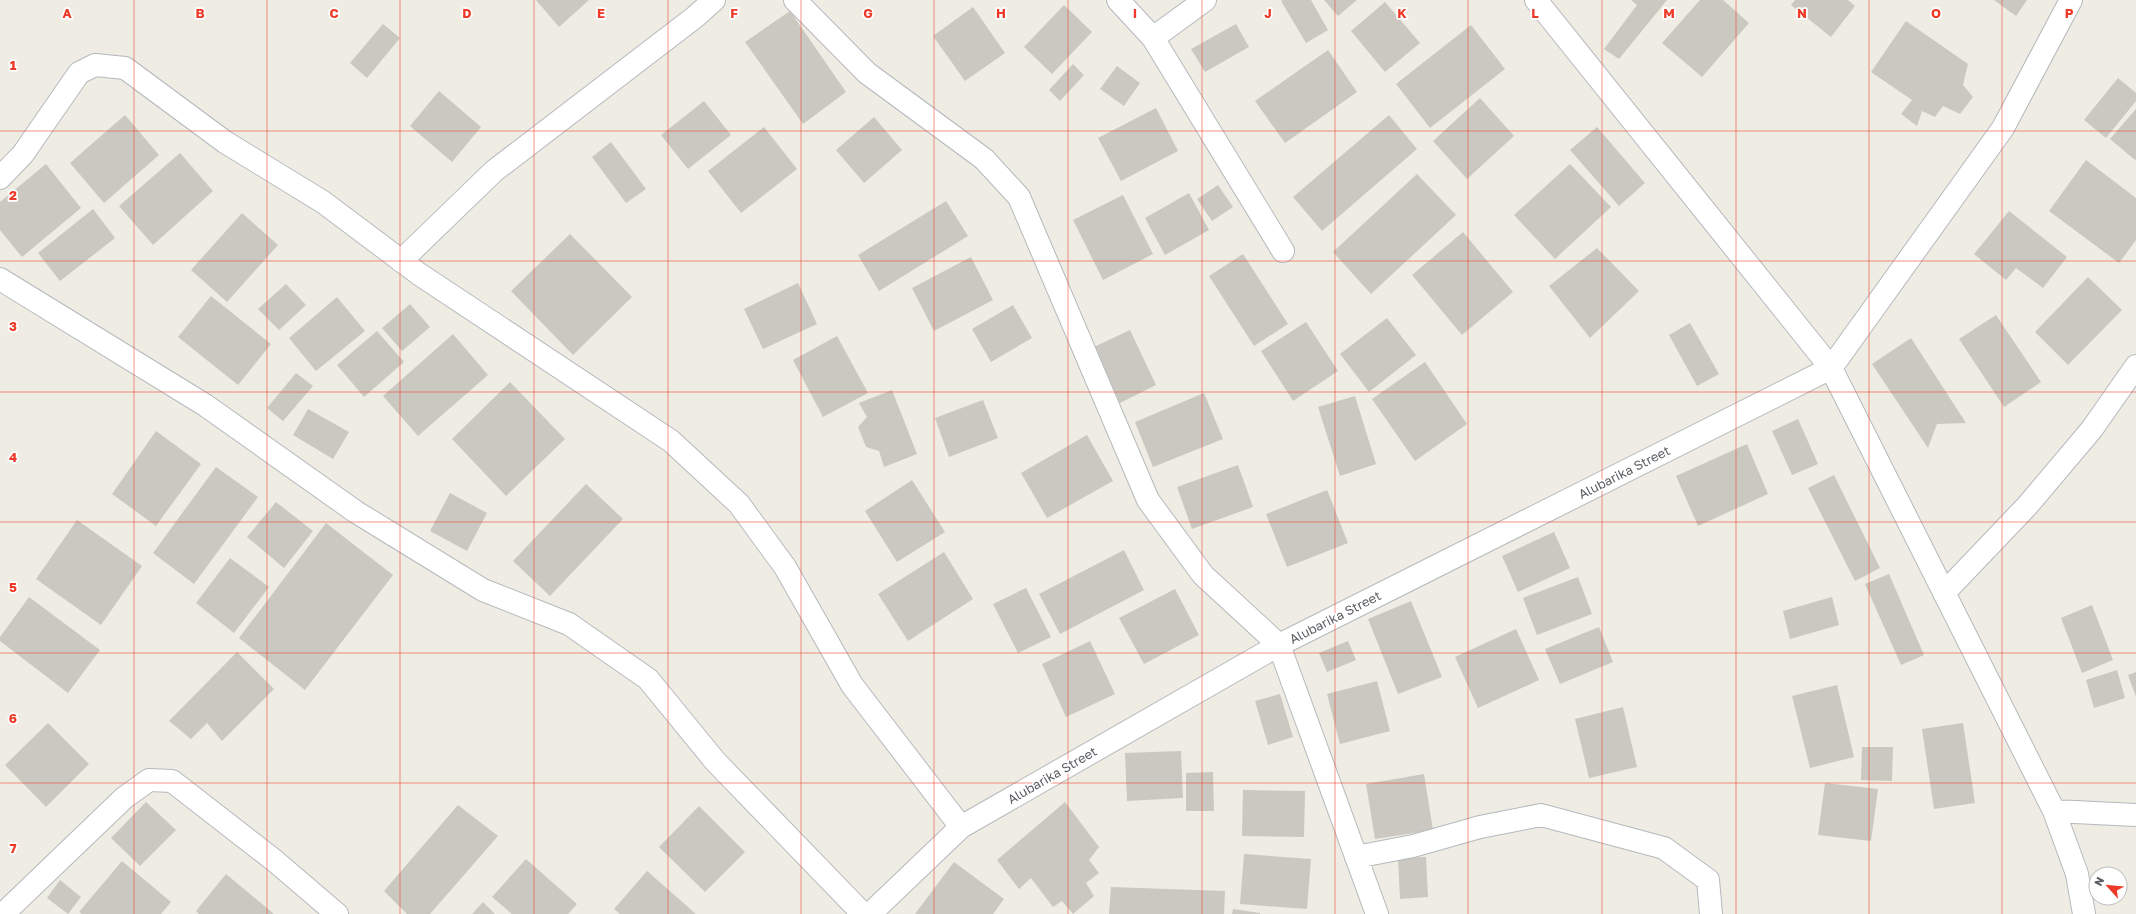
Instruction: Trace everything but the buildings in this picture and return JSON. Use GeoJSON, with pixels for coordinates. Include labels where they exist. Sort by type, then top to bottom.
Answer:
{"type":"FeatureCollection","features":[{"type":"Feature","properties":{"kind":"street"},"geometry":{"type":"LineString","coordinates":[[401,261],[494,171],[695,17],[714,0]]}},
{"type":"Feature","properties":{"kind":"street"},"geometry":{"type":"LineString","coordinates":[[795,0],[867,73],[984,159],[1019,197],[1148,500],[1203,575],[1279,645],[1377,914]]}},
{"type":"Feature","properties":{"kind":"street"},"geometry":{"type":"LineString","coordinates":[[1118,0],[1153,38],[1283,251]]}},
{"type":"Feature","properties":{"kind":"street"},"geometry":{"type":"LineString","coordinates":[[1153,38],[1205,0]]}},
{"type":"Feature","properties":{"kind":"street"},"geometry":{"type":"LineString","coordinates":[[1536,0],[1831,368],[2054,811],[2077,874],[2084,914]]}},
{"type":"Feature","properties":{"kind":"street"},"geometry":{"type":"LineString","coordinates":[[1831,368],[2003,128],[2072,0]]}},
{"type":"Feature","properties":{"kind":"street"},"geometry":{"type":"LineString","coordinates":[[0,178],[23,154],[78,73],[95,65],[125,68],[225,142],[323,202],[401,261],[544,359],[671,441],[739,504],[786,567],[852,684],[961,827]]}},
{"type":"Feature","properties":{"kind":"street"},"geometry":{"type":"LineString","coordinates":[[0,279],[205,405],[356,512],[483,590],[569,624],[648,679],[715,762],[863,914]]}},
{"type":"Feature","properties":{"kind":"street"},"geometry":{"type":"LineString","coordinates":[[1944,593],[2032,500],[2092,429],[2136,366]]}},
{"type":"Feature","properties":{"kind":"street","name":"Alubarika Street"},"geometry":{"type":"LineString","coordinates":[[870,914],[961,827],[1279,645],[1831,368]]}},
{"type":"Feature","properties":{"kind":"street"},"geometry":{"type":"LineString","coordinates":[[3,914],[124,798],[149,780],[172,781],[275,861],[337,914]]}},
{"type":"Feature","properties":{"kind":"street"},"geometry":{"type":"LineString","coordinates":[[2054,811],[2136,815]]}},
{"type":"Feature","properties":{"kind":"street"},"geometry":{"type":"LineString","coordinates":[[1356,857],[1413,846],[1480,827],[1541,815],[1664,848],[1708,880],[1712,914]]}}]}
